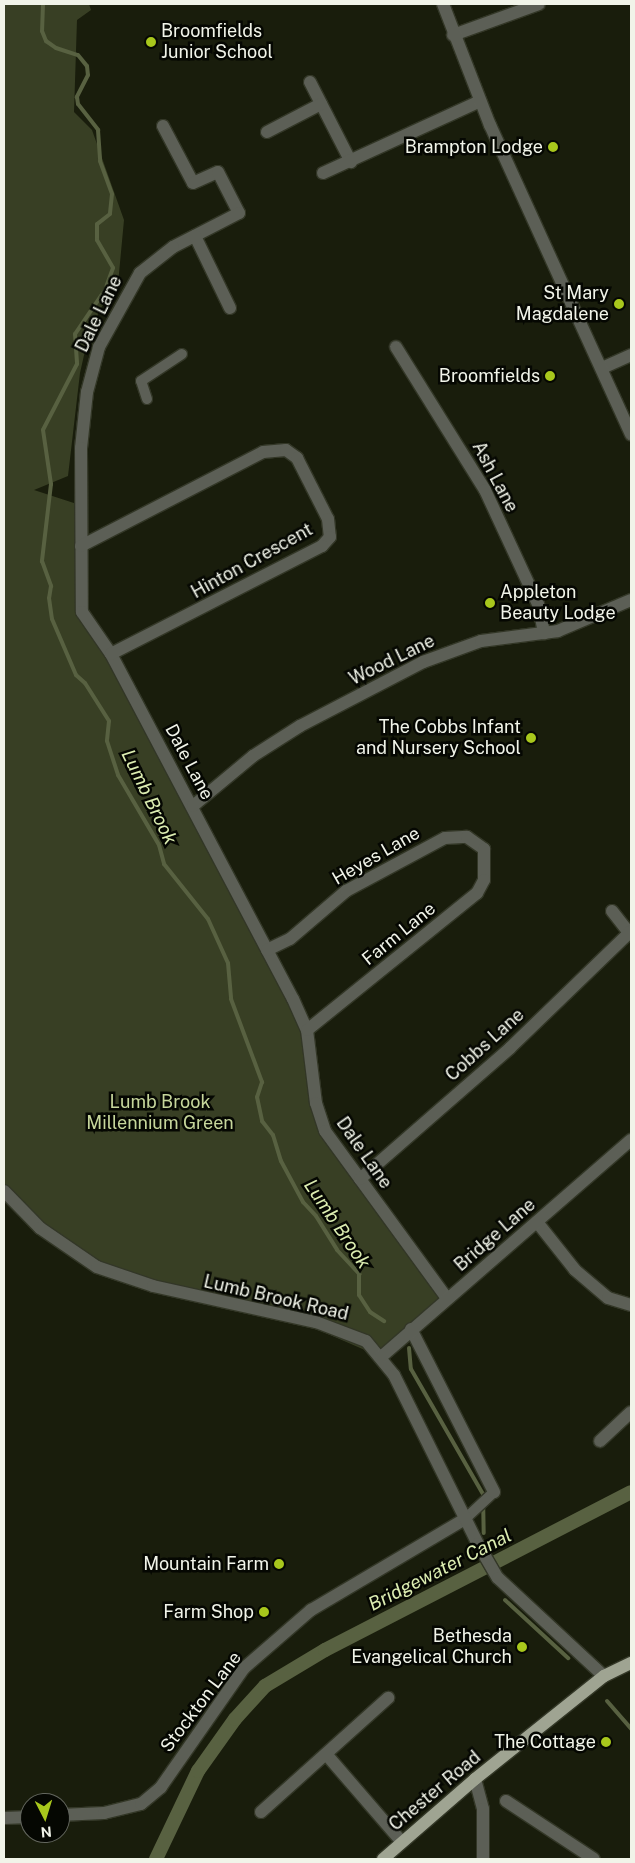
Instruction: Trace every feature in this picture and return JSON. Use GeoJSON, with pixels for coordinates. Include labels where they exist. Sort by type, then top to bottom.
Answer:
{"type":"FeatureCollection","features":[{"type":"Feature","properties":{"kind":"main road","name":"Chester Road"},"geometry":{"type":"LineString","coordinates":[[383,1859],[475,1779],[604,1676],[631,1663]]}},
{"type":"Feature","properties":{"kind":"street"},"geometry":{"type":"LineString","coordinates":[[443,4],[453,35],[480,101],[631,434]]}},
{"type":"Feature","properties":{"kind":"street"},"geometry":{"type":"LineString","coordinates":[[453,35],[540,4]]}},
{"type":"Feature","properties":{"kind":"street"},"geometry":{"type":"LineString","coordinates":[[310,82],[350,162]]}},
{"type":"Feature","properties":{"kind":"street"},"geometry":{"type":"LineString","coordinates":[[323,173],[480,101]]}},
{"type":"Feature","properties":{"kind":"street"},"geometry":{"type":"LineString","coordinates":[[267,132],[321,104]]}},
{"type":"Feature","properties":{"kind":"street","name":"Dale Lane"},"geometry":{"type":"LineString","coordinates":[[163,126],[193,183],[218,172],[239,213],[157,258],[134,280],[94,361],[81,448],[82,612],[111,654],[193,806],[307,1030],[318,1117],[360,1179],[447,1298]]}},
{"type":"Feature","properties":{"kind":"street"},"geometry":{"type":"LineString","coordinates":[[195,236],[230,308]]}},
{"type":"Feature","properties":{"kind":"street","name":"Ash Lane"},"geometry":{"type":"LineString","coordinates":[[396,347],[485,490],[538,604],[544,633]]}},
{"type":"Feature","properties":{"kind":"street"},"geometry":{"type":"LineString","coordinates":[[147,399],[141,380],[182,354]]}},
{"type":"Feature","properties":{"kind":"street"},"geometry":{"type":"LineString","coordinates":[[602,368],[631,355]]}},
{"type":"Feature","properties":{"kind":"street","name":"Hinton Crescent"},"geometry":{"type":"LineString","coordinates":[[81,546],[263,452],[286,450],[297,458],[328,519],[330,536],[322,546],[111,654]]}},
{"type":"Feature","properties":{"kind":"street","name":"Wood Lane"},"geometry":{"type":"LineString","coordinates":[[193,806],[253,756],[300,726],[395,675],[481,641],[544,633],[580,624],[631,600]]}},
{"type":"Feature","properties":{"kind":"street","name":"Heyes Lane"},"geometry":{"type":"LineString","coordinates":[[267,950],[290,939],[346,891],[445,838],[467,837],[484,849]]}},
{"type":"Feature","properties":{"kind":"street","name":"Farm Lane"},"geometry":{"type":"LineString","coordinates":[[307,1030],[477,894],[485,874],[484,849]]}},
{"type":"Feature","properties":{"kind":"street","name":"Cobbs Lane"},"geometry":{"type":"LineString","coordinates":[[360,1179],[510,1048],[630,932],[612,912]]}},
{"type":"Feature","properties":{"kind":"street","name":"Bridge Lane"},"geometry":{"type":"LineString","coordinates":[[382,1357],[411,1329],[631,1140]]}},
{"type":"Feature","properties":{"kind":"street","name":"Lumb Brook Road"},"geometry":{"type":"LineString","coordinates":[[4,1191],[40,1228],[98,1268],[154,1286],[345,1330],[366,1341],[382,1357],[465,1519],[504,1586],[604,1676]]}},
{"type":"Feature","properties":{"kind":"street"},"geometry":{"type":"LineString","coordinates":[[537,1222],[575,1270],[608,1298],[631,1305]]}},
{"type":"Feature","properties":{"kind":"street"},"geometry":{"type":"LineString","coordinates":[[411,1329],[494,1492],[465,1519]]}},
{"type":"Feature","properties":{"kind":"street"},"geometry":{"type":"LineString","coordinates":[[600,1441],[631,1412]]}},
{"type":"Feature","properties":{"kind":"street","name":"Stockton Lane"},"geometry":{"type":"LineString","coordinates":[[70,1815],[104,1814],[141,1804],[161,1787],[206,1718],[251,1662],[311,1610],[465,1519]]}},
{"type":"Feature","properties":{"kind":"street"},"geometry":{"type":"LineString","coordinates":[[261,1812],[388,1698]]}},
{"type":"Feature","properties":{"kind":"street"},"geometry":{"type":"LineString","coordinates":[[326,1754],[402,1842]]}},
{"type":"Feature","properties":{"kind":"street"},"geometry":{"type":"LineString","coordinates":[[475,1779],[484,1815],[483,1859]]}},
{"type":"Feature","properties":{"kind":"street"},"geometry":{"type":"LineString","coordinates":[[506,1801],[594,1859]]}},
{"type":"Feature","properties":{"kind":"street"},"geometry":{"type":"LineString","coordinates":[[4,1818],[20,1817]]}},
{"type":"Feature","properties":{"kind":"green space","name":"Lumb Brook Millennium Green"},"geometry":{"type":"Polygon","coordinates":[[[4,4],[89,4],[91,10],[77,20],[74,112],[92,130],[124,220],[118,284],[101,308],[89,333],[80,373],[68,476],[34,490],[80,505],[82,612],[307,1030],[319,1117],[447,1298],[381,1357],[291,1318],[155,1285],[70,1252],[4,1192],[4,4]]]}},
{"type":"Feature","properties":{"kind":"waterway","name":"Lumb Brook"},"geometry":{"type":"LineString","coordinates":[[43,4],[42,31],[46,41],[56,48],[78,55],[87,66],[88,75],[77,97],[78,104],[98,130],[100,161],[112,194],[110,214],[97,224],[97,240],[113,268],[105,290],[75,334],[77,364],[43,430],[51,484],[42,561],[51,586],[49,598],[52,619],[76,675],[85,683],[109,721],[107,741],[118,775],[159,845],[164,864],[208,919],[228,963],[231,999],[262,1082],[257,1097],[262,1121],[273,1135],[281,1161],[303,1202],[316,1216],[337,1250],[359,1274],[359,1295],[370,1312],[384,1321]]}},
{"type":"Feature","properties":{"kind":"waterway","name":"Lumb Brook"},"geometry":{"type":"LineString","coordinates":[[409,1348],[411,1369],[483,1494],[484,1533]]}},
{"type":"Feature","properties":{"kind":"waterway","name":"Bridgewater Canal"},"geometry":{"type":"LineString","coordinates":[[156,1859],[198,1771],[235,1719],[265,1686],[325,1650],[631,1492]]}},
{"type":"Feature","properties":{"kind":"waterway"},"geometry":{"type":"LineString","coordinates":[[505,1600],[568,1658]]}},
{"type":"Feature","properties":{"kind":"waterway","name":"Lumb Brook"},"geometry":{"type":"LineString","coordinates":[[607,1701],[631,1729]]}},
{"type":"Feature","properties":{"kind":"place","name":"Broomfields Junior School"},"geometry":{"type":"Point","coordinates":[151,42]}},
{"type":"Feature","properties":{"kind":"place","name":"Brampton Lodge"},"geometry":{"type":"Point","coordinates":[553,147]}},
{"type":"Feature","properties":{"kind":"place","name":"St Mary Magdalene"},"geometry":{"type":"Point","coordinates":[619,304]}},
{"type":"Feature","properties":{"kind":"place","name":"Broomfields"},"geometry":{"type":"Point","coordinates":[550,376]}},
{"type":"Feature","properties":{"kind":"place","name":"Appleton Beauty Lodge"},"geometry":{"type":"Point","coordinates":[490,603]}},
{"type":"Feature","properties":{"kind":"place","name":"The Cobbs Infant and Nursery School"},"geometry":{"type":"Point","coordinates":[531,738]}},
{"type":"Feature","properties":{"kind":"place","name":"Mountain Farm"},"geometry":{"type":"Point","coordinates":[279,1564]}},
{"type":"Feature","properties":{"kind":"place","name":"Farm Shop"},"geometry":{"type":"Point","coordinates":[264,1612]}},
{"type":"Feature","properties":{"kind":"place","name":"Bethesda Evangelical Church"},"geometry":{"type":"Point","coordinates":[522,1647]}},
{"type":"Feature","properties":{"kind":"place","name":"The Cottage"},"geometry":{"type":"Point","coordinates":[606,1742]}}]}
